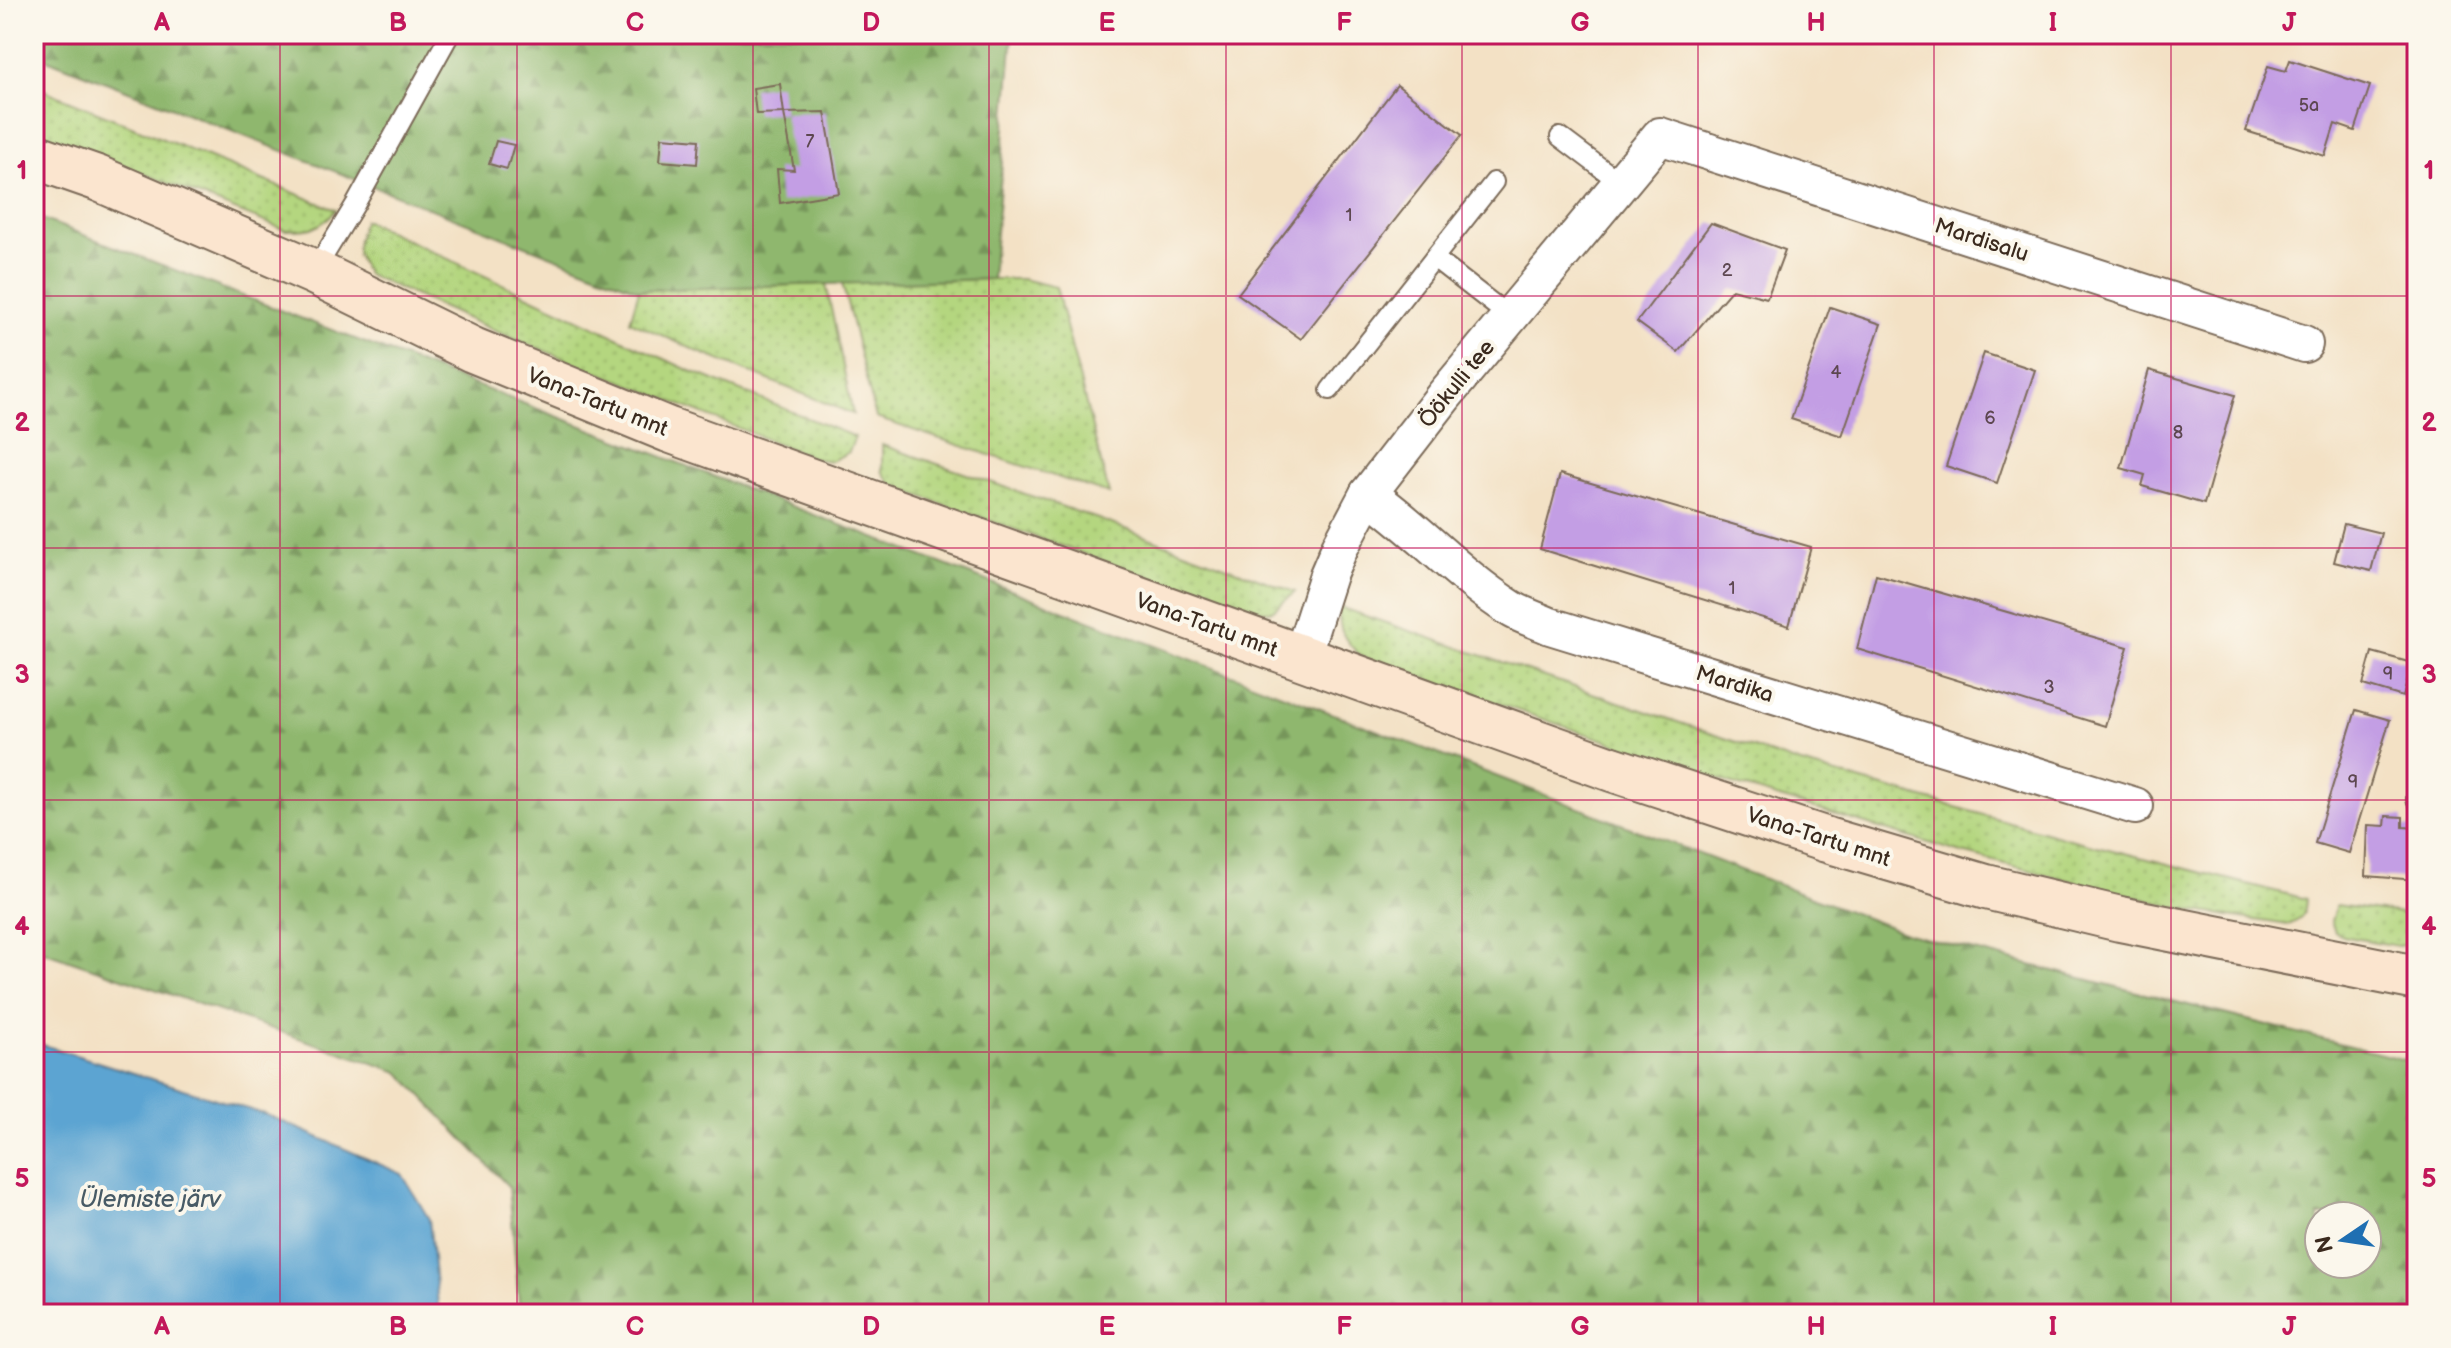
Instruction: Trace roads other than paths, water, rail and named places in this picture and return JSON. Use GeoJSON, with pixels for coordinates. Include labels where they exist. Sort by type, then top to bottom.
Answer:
{"type":"FeatureCollection","features":[{"type":"Feature","properties":{"kind":"street","name":"Öökulli tee"},"geometry":{"type":"LineString","coordinates":[[1301,659],[1328,575],[1368,494],[1444,396],[1660,136]]}},
{"type":"Feature","properties":{"kind":"street","name":"Mardisalu"},"geometry":{"type":"LineString","coordinates":[[1660,136],[2304,344]]}},
{"type":"Feature","properties":{"kind":"street","name":"Vana-Tartu mnt"},"geometry":{"type":"LineString","coordinates":[[34,156],[97,178],[314,272],[473,350],[669,430],[1612,769],[1827,840],[1986,887],[2135,922],[2417,978]]}},
{"type":"Feature","properties":{"kind":"street","name":"Mardika"},"geometry":{"type":"LineString","coordinates":[[1368,494],[1404,520],[1487,592],[1513,610],[1550,626],[2135,806]]}},
{"type":"Feature","properties":{"kind":"lane"},"geometry":{"type":"LineString","coordinates":[[314,272],[450,34]]}},
{"type":"Feature","properties":{"kind":"lane"},"geometry":{"type":"LineString","coordinates":[[1560,137],[1621,183]]}},
{"type":"Feature","properties":{"kind":"lane"},"geometry":{"type":"LineString","coordinates":[[1330,390],[1494,182]]}},
{"type":"Feature","properties":{"kind":"lane"},"geometry":{"type":"LineString","coordinates":[[1434,258],[1510,317]]}},
{"type":"Feature","properties":{"kind":"water","name":"Ülemiste järv"},"geometry":{"type":"Polygon","coordinates":[[[34,1042],[270,1116],[402,1174],[429,1219],[439,1314],[34,1314],[34,1042]]]}}]}
